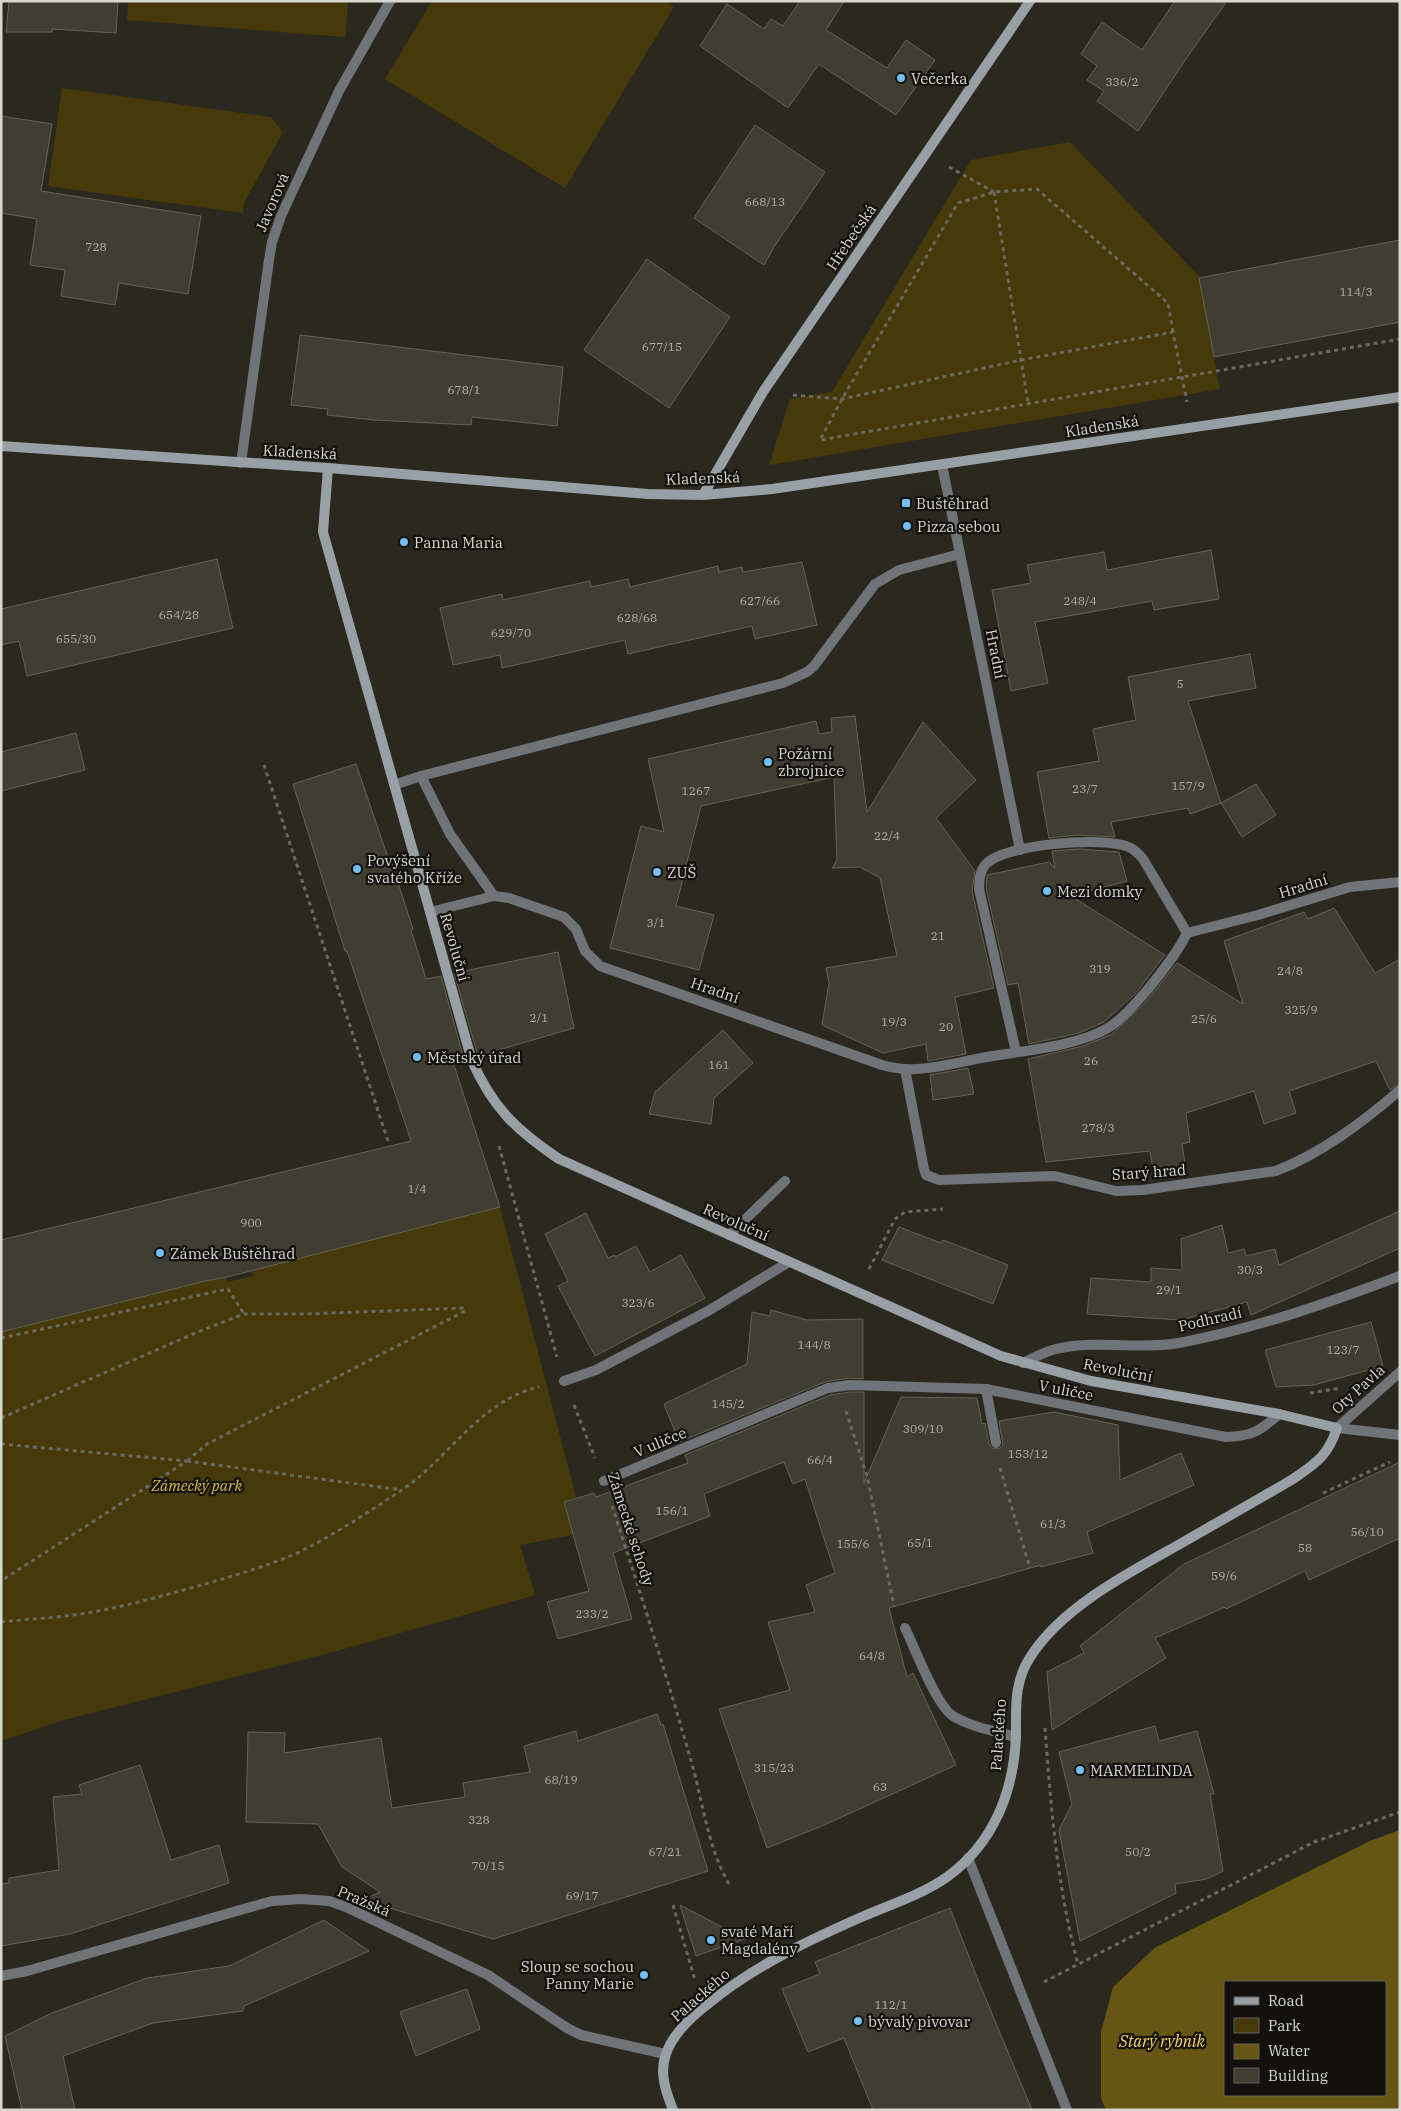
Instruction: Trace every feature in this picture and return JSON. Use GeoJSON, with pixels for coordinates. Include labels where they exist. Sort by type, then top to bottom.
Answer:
{"type":"FeatureCollection","features":[{"type":"Feature","properties":{"kind":"street","name":"Javorová"},"geometry":{"type":"LineString","coordinates":[[241,463],[269,260],[276,229],[339,90],[390,1]]}},
{"type":"Feature","properties":{"kind":"street","name":"Hřebečská"},"geometry":{"type":"LineString","coordinates":[[703,495],[763,392],[1030,1]]}},
{"type":"Feature","properties":{"kind":"street","name":"Kladenská"},"geometry":{"type":"LineString","coordinates":[[1,446],[328,468],[648,494],[703,495],[772,489],[1400,397]]}},
{"type":"Feature","properties":{"kind":"street","name":"Hradní"},"geometry":{"type":"LineString","coordinates":[[942,464],[1020,850]]}},
{"type":"Feature","properties":{"kind":"street","name":"Revoluční"},"geometry":{"type":"LineString","coordinates":[[328,468],[323,532],[472,1061],[482,1083],[503,1114],[529,1139],[558,1159],[1001,1356],[1090,1381],[1279,1414],[1337,1428],[1400,1435]]}},
{"type":"Feature","properties":{"kind":"street"},"geometry":{"type":"LineString","coordinates":[[394,785],[421,776],[795,678],[814,666],[875,584],[899,570],[960,554]]}},
{"type":"Feature","properties":{"kind":"street"},"geometry":{"type":"LineString","coordinates":[[421,776],[450,834],[494,896]]}},
{"type":"Feature","properties":{"kind":"street"},"geometry":{"type":"LineString","coordinates":[[1016,1052],[979,889],[979,881],[985,865],[991,860],[1003,854],[1020,850],[1075,841],[1112,842],[1128,846],[1138,852],[1144,859],[1188,933]]}},
{"type":"Feature","properties":{"kind":"street","name":"Hradní"},"geometry":{"type":"LineString","coordinates":[[430,912],[494,896],[509,898],[564,917],[576,930],[585,951],[600,966],[882,1065],[905,1069],[930,1068],[1080,1039],[1095,1034],[1116,1023],[1137,1002],[1181,946],[1188,933],[1258,915],[1350,887],[1400,882]]}},
{"type":"Feature","properties":{"kind":"street","name":"Starý hrad"},"geometry":{"type":"LineString","coordinates":[[905,1069],[926,1175],[932,1178],[953,1181],[1055,1176],[1105,1190],[1116,1191],[1143,1190],[1276,1171],[1295,1164],[1335,1141],[1400,1090]]}},
{"type":"Feature","properties":{"kind":"street"},"geometry":{"type":"LineString","coordinates":[[729,1235],[785,1181]]}},
{"type":"Feature","properties":{"kind":"street"},"geometry":{"type":"LineString","coordinates":[[564,1381],[596,1370],[708,1311],[789,1262]]}},
{"type":"Feature","properties":{"kind":"street","name":"Podhradí"},"geometry":{"type":"LineString","coordinates":[[1023,1363],[1044,1352],[1062,1348],[1142,1346],[1176,1343],[1208,1337],[1338,1299],[1400,1276]]}},
{"type":"Feature","properties":{"kind":"street","name":"Oty Pavla"},"geometry":{"type":"LineString","coordinates":[[1337,1428],[1400,1372]]}},
{"type":"Feature","properties":{"kind":"street","name":"V uličce"},"geometry":{"type":"LineString","coordinates":[[604,1481],[828,1388],[839,1386],[986,1389],[1226,1437],[1244,1436],[1260,1431],[1279,1414]]}},
{"type":"Feature","properties":{"kind":"street"},"geometry":{"type":"LineString","coordinates":[[986,1389],[996,1443]]}},
{"type":"Feature","properties":{"kind":"street","name":"Palackého"},"geometry":{"type":"LineString","coordinates":[[665,2054],[683,2026],[703,2007],[745,1976],[809,1940],[924,1890],[947,1877],[968,1858],[990,1832],[1002,1810],[1011,1777],[1016,1737],[1016,1696],[1020,1674],[1031,1655],[1051,1630],[1122,1576],[1293,1479],[1320,1461],[1332,1444],[1337,1428]]}},
{"type":"Feature","properties":{"kind":"street"},"geometry":{"type":"LineString","coordinates":[[905,1628],[942,1704],[952,1715],[967,1722],[1016,1737]]}},
{"type":"Feature","properties":{"kind":"street"},"geometry":{"type":"LineString","coordinates":[[968,1858],[1067,2110]]}},
{"type":"Feature","properties":{"kind":"street","name":"Pražská"},"geometry":{"type":"LineString","coordinates":[[1,1976],[28,1971],[272,1901],[301,1899],[329,1901],[362,1914],[488,1976],[567,2028],[581,2035],[665,2054]]}},
{"type":"Feature","properties":{"kind":"street"},"geometry":{"type":"LineString","coordinates":[[665,2054],[663,2078],[673,2110]]}},
{"type":"Feature","properties":{"kind":"path"},"geometry":{"type":"LineString","coordinates":[[924,156],[994,192]]}},
{"type":"Feature","properties":{"kind":"path"},"geometry":{"type":"LineString","coordinates":[[1192,427],[1182,378],[1173,332],[1168,303],[1037,189],[994,192],[958,203],[842,399],[820,440],[1182,378],[1400,339]]}},
{"type":"Feature","properties":{"kind":"path"},"geometry":{"type":"LineString","coordinates":[[994,192],[1028,403]]}},
{"type":"Feature","properties":{"kind":"path"},"geometry":{"type":"LineString","coordinates":[[763,392],[842,399],[1021,360],[1173,332]]}},
{"type":"Feature","properties":{"kind":"path"},"geometry":{"type":"LineString","coordinates":[[264,765],[388,1141]]}},
{"type":"Feature","properties":{"kind":"path","name":"Zámecké schody"},"geometry":{"type":"LineString","coordinates":[[513,1201],[564,1381],[604,1481],[655,1639],[692,1765],[719,1867],[729,1884]]}},
{"type":"Feature","properties":{"kind":"path"},"geometry":{"type":"LineString","coordinates":[[868,1272],[895,1219],[904,1212],[950,1208]]}},
{"type":"Feature","properties":{"kind":"path"},"geometry":{"type":"LineString","coordinates":[[1,1338],[228,1288],[244,1314]]}},
{"type":"Feature","properties":{"kind":"path"},"geometry":{"type":"LineString","coordinates":[[1,1418],[200,1331],[244,1314],[306,1314],[464,1308],[465,1311],[207,1444],[187,1461],[1,1580]]}},
{"type":"Feature","properties":{"kind":"path"},"geometry":{"type":"LineString","coordinates":[[1,1622],[79,1614],[122,1606],[245,1573],[295,1553],[327,1537],[402,1490],[489,1412],[524,1390],[564,1381]]}},
{"type":"Feature","properties":{"kind":"path"},"geometry":{"type":"LineString","coordinates":[[839,1386],[867,1476],[894,1606]]}},
{"type":"Feature","properties":{"kind":"path"},"geometry":{"type":"LineString","coordinates":[[1279,1414],[1291,1393],[1314,1393],[1348,1387]]}},
{"type":"Feature","properties":{"kind":"path"},"geometry":{"type":"LineString","coordinates":[[996,1443],[1001,1478],[1008,1491],[1030,1568]]}},
{"type":"Feature","properties":{"kind":"path"},"geometry":{"type":"LineString","coordinates":[[1,1444],[187,1461],[402,1490]]}},
{"type":"Feature","properties":{"kind":"path"},"geometry":{"type":"LineString","coordinates":[[1044,1718],[1052,1826],[1072,1941],[1078,1964]]}},
{"type":"Feature","properties":{"kind":"path"},"geometry":{"type":"LineString","coordinates":[[1022,1994],[1314,1842],[1400,1812]]}},
{"type":"Feature","properties":{"kind":"path"},"geometry":{"type":"LineString","coordinates":[[673,1906],[703,2007]]}},
{"type":"Feature","properties":{"kind":"green space"},"geometry":{"type":"Polygon","coordinates":[[[128,1],[348,1],[345,37],[127,20],[128,1]]]}},
{"type":"Feature","properties":{"kind":"green space"},"geometry":{"type":"Polygon","coordinates":[[[432,1],[665,1],[674,7],[565,188],[385,79],[432,1]]]}},
{"type":"Feature","properties":{"kind":"green space"},"geometry":{"type":"Polygon","coordinates":[[[62,88],[271,117],[283,132],[244,203],[243,213],[48,186],[62,88]]]}},
{"type":"Feature","properties":{"kind":"green space"},"geometry":{"type":"Polygon","coordinates":[[[1070,142],[1199,276],[1220,389],[769,465],[790,399],[832,392],[971,160],[1070,142]]]}},
{"type":"Feature","properties":{"kind":"green space","name":"Zámecký park"},"geometry":{"type":"Polygon","coordinates":[[[500,1207],[576,1497],[564,1502],[573,1535],[520,1545],[535,1595],[337,1651],[60,1721],[1,1741],[1,1332],[227,1276],[227,1282],[254,1276],[251,1271],[276,1263],[500,1207]]]}},
{"type":"Feature","properties":{"kind":"water","name":"Starý rybník"},"geometry":{"type":"Polygon","coordinates":[[[1400,1830],[1400,2110],[1106,2110],[1101,2098],[1101,2032],[1113,1987],[1156,1947],[1370,1841],[1400,1830]]]}},
{"type":"Feature","properties":{"kind":"building"},"geometry":{"type":"Polygon","coordinates":[[[9,1],[118,1],[116,33],[52,29],[52,32],[6,32],[9,1]]]}},
{"type":"Feature","properties":{"kind":"building"},"geometry":{"type":"Polygon","coordinates":[[[800,1],[844,1],[826,30],[887,68],[906,40],[935,60],[896,115],[819,64],[788,108],[700,46],[727,4],[764,29],[771,19],[783,26],[800,1]]]}},
{"type":"Feature","properties":{"kind":"building"},"geometry":{"type":"Polygon","coordinates":[[[1175,1],[1227,1],[1138,131],[1097,101],[1104,91],[1087,80],[1097,66],[1081,54],[1102,22],[1142,50],[1175,1]]]}},
{"type":"Feature","properties":{"kind":"building"},"geometry":{"type":"Polygon","coordinates":[[[1,116],[52,124],[41,191],[201,216],[188,294],[119,283],[115,305],[61,296],[65,270],[30,265],[37,219],[1,213],[1,116]]]}},
{"type":"Feature","properties":{"kind":"building"},"geometry":{"type":"Polygon","coordinates":[[[755,125],[825,172],[774,247],[764,265],[694,218],[755,125]]]}},
{"type":"Feature","properties":{"kind":"building"},"geometry":{"type":"Polygon","coordinates":[[[1400,240],[1400,322],[1214,357],[1199,278],[1400,240]]]}},
{"type":"Feature","properties":{"kind":"building"},"geometry":{"type":"Polygon","coordinates":[[[647,259],[730,317],[669,408],[584,350],[647,259]]]}},
{"type":"Feature","properties":{"kind":"building"},"geometry":{"type":"Polygon","coordinates":[[[300,335],[563,367],[557,426],[472,417],[471,425],[374,420],[327,415],[328,409],[291,405],[300,335]]]}},
{"type":"Feature","properties":{"kind":"building"},"geometry":{"type":"Polygon","coordinates":[[[1211,550],[1219,599],[1154,610],[1152,601],[1035,622],[1048,683],[1011,691],[992,590],[1031,583],[1027,565],[1104,552],[1107,570],[1211,550]]]}},
{"type":"Feature","properties":{"kind":"building"},"geometry":{"type":"Polygon","coordinates":[[[217,559],[233,628],[27,676],[19,641],[1,645],[1,609],[217,559]]]}},
{"type":"Feature","properties":{"kind":"building"},"geometry":{"type":"Polygon","coordinates":[[[802,562],[817,625],[755,639],[752,626],[628,654],[625,640],[502,668],[500,655],[453,665],[440,608],[502,594],[503,600],[590,581],[591,587],[628,579],[630,587],[718,566],[719,572],[742,567],[743,572],[802,562]]]}},
{"type":"Feature","properties":{"kind":"building"},"geometry":{"type":"Polygon","coordinates":[[[1250,654],[1256,688],[1188,701],[1221,803],[1190,814],[1188,808],[1111,822],[1115,837],[1077,835],[1049,838],[1037,772],[1099,761],[1093,729],[1136,720],[1128,677],[1250,654]]]}},
{"type":"Feature","properties":{"kind":"building"},"geometry":{"type":"Polygon","coordinates":[[[855,716],[867,812],[923,722],[976,780],[936,818],[975,871],[972,891],[994,988],[955,997],[966,1054],[928,1061],[926,1044],[883,1053],[822,1025],[829,983],[826,968],[897,956],[880,878],[860,867],[832,868],[837,860],[834,777],[701,806],[676,906],[714,915],[699,970],[610,948],[641,826],[664,832],[648,759],[816,721],[819,734],[832,732],[831,718],[855,716]]]}},
{"type":"Feature","properties":{"kind":"building"},"geometry":{"type":"Polygon","coordinates":[[[76,733],[85,770],[1,791],[1,752],[76,733]]]}},
{"type":"Feature","properties":{"kind":"building"},"geometry":{"type":"Polygon","coordinates":[[[356,764],[388,858],[390,858],[413,929],[411,930],[426,979],[441,976],[464,1059],[453,1062],[500,1207],[227,1277],[1,1332],[1,1240],[411,1141],[347,951],[345,951],[293,784],[356,764]]]}},
{"type":"Feature","properties":{"kind":"building"},"geometry":{"type":"Polygon","coordinates":[[[1256,784],[1276,815],[1242,837],[1221,803],[1256,784]]]}},
{"type":"Feature","properties":{"kind":"building"},"geometry":{"type":"Polygon","coordinates":[[[1078,849],[1119,852],[1127,881],[1071,896],[1165,955],[1135,994],[1104,1022],[1079,1033],[1029,1044],[1018,983],[1008,985],[986,888],[987,875],[1049,862],[1055,868],[1052,851],[1078,849]]]}},
{"type":"Feature","properties":{"kind":"building"},"geometry":{"type":"Polygon","coordinates":[[[1334,908],[1375,973],[1400,959],[1400,1083],[1390,1090],[1376,1061],[1289,1091],[1296,1113],[1264,1124],[1254,1091],[1186,1113],[1190,1142],[1182,1144],[1186,1170],[1154,1175],[1150,1151],[1046,1162],[1028,1059],[1083,1046],[1112,1034],[1145,1003],[1177,963],[1243,1004],[1224,941],[1304,912],[1308,919],[1334,908]]]}},
{"type":"Feature","properties":{"kind":"building"},"geometry":{"type":"Polygon","coordinates":[[[558,952],[574,1028],[478,1056],[454,973],[558,952]]]}},
{"type":"Feature","properties":{"kind":"building"},"geometry":{"type":"Polygon","coordinates":[[[723,1030],[753,1063],[714,1098],[711,1124],[649,1114],[655,1092],[723,1030]]]}},
{"type":"Feature","properties":{"kind":"building"},"geometry":{"type":"Polygon","coordinates":[[[968,1068],[974,1094],[933,1100],[930,1075],[968,1068]]]}},
{"type":"Feature","properties":{"kind":"building"},"geometry":{"type":"Polygon","coordinates":[[[1400,1211],[1400,1248],[1251,1315],[1247,1302],[1181,1320],[1087,1314],[1091,1278],[1151,1282],[1151,1268],[1182,1270],[1181,1239],[1222,1225],[1228,1253],[1244,1249],[1246,1256],[1275,1249],[1279,1265],[1400,1211]]]}},
{"type":"Feature","properties":{"kind":"building"},"geometry":{"type":"Polygon","coordinates":[[[586,1213],[608,1258],[615,1255],[615,1257],[636,1246],[650,1272],[681,1255],[705,1298],[595,1356],[558,1286],[568,1281],[545,1234],[586,1213]]]}},
{"type":"Feature","properties":{"kind":"building"},"geometry":{"type":"Polygon","coordinates":[[[899,1227],[941,1243],[943,1240],[1008,1265],[993,1304],[882,1260],[899,1227]]]}},
{"type":"Feature","properties":{"kind":"building"},"geometry":{"type":"Polygon","coordinates":[[[771,1310],[807,1320],[863,1319],[863,1379],[849,1378],[825,1382],[679,1442],[664,1404],[747,1364],[752,1312],[770,1316],[771,1310]]]}},
{"type":"Feature","properties":{"kind":"building"},"geometry":{"type":"Polygon","coordinates":[[[1371,1322],[1383,1366],[1314,1385],[1276,1387],[1265,1350],[1371,1322]]]}},
{"type":"Feature","properties":{"kind":"building"},"geometry":{"type":"Polygon","coordinates":[[[864,1392],[864,1483],[901,1397],[977,1398],[982,1424],[985,1423],[989,1444],[993,1449],[1000,1448],[1003,1445],[999,1421],[1054,1412],[1118,1425],[1120,1480],[1181,1453],[1194,1485],[1087,1532],[1093,1553],[1041,1567],[1041,1565],[889,1608],[907,1677],[913,1673],[956,1765],[822,1826],[767,1848],[719,1709],[790,1690],[768,1622],[815,1612],[806,1585],[835,1573],[805,1479],[793,1484],[784,1462],[704,1494],[710,1516],[613,1553],[632,1619],[558,1639],[547,1602],[589,1591],[564,1502],[594,1493],[596,1497],[688,1463],[685,1455],[830,1395],[864,1392]]]}},
{"type":"Feature","properties":{"kind":"building"},"geometry":{"type":"Polygon","coordinates":[[[1400,1462],[1400,1538],[1309,1580],[1305,1571],[1226,1609],[1225,1607],[1155,1638],[1166,1658],[1052,1730],[1047,1672],[1084,1653],[1080,1646],[1184,1564],[1400,1462]]]}},
{"type":"Feature","properties":{"kind":"building"},"geometry":{"type":"Polygon","coordinates":[[[657,1714],[661,1725],[663,1724],[708,1871],[493,1939],[363,1900],[380,1892],[342,1867],[318,1824],[246,1822],[248,1732],[285,1733],[284,1753],[381,1738],[392,1808],[465,1797],[463,1783],[530,1772],[524,1746],[576,1731],[578,1741],[657,1714]]]}},
{"type":"Feature","properties":{"kind":"building"},"geometry":{"type":"Polygon","coordinates":[[[1155,1726],[1159,1741],[1197,1731],[1214,1794],[1210,1794],[1223,1871],[1207,1879],[1175,1884],[1176,1893],[1080,1941],[1059,1830],[1072,1804],[1059,1752],[1155,1726]]]}},
{"type":"Feature","properties":{"kind":"building"},"geometry":{"type":"Polygon","coordinates":[[[140,1765],[171,1860],[219,1845],[229,1883],[70,1934],[1,1946],[1,1884],[9,1883],[9,1878],[59,1870],[53,1797],[82,1794],[79,1785],[140,1765]]]}},
{"type":"Feature","properties":{"kind":"building"},"geometry":{"type":"Polygon","coordinates":[[[680,1905],[745,1939],[696,1956],[680,1905]]]}},
{"type":"Feature","properties":{"kind":"building","name":"bývalý pivovar"},"geometry":{"type":"Polygon","coordinates":[[[950,1908],[1032,2110],[873,2110],[844,2038],[808,2052],[782,1989],[820,1974],[815,1962],[950,1908]]]}},
{"type":"Feature","properties":{"kind":"building"},"geometry":{"type":"Polygon","coordinates":[[[324,1920],[369,1951],[244,2006],[243,2011],[153,2023],[63,2056],[75,2110],[22,2110],[5,2036],[52,2013],[147,1978],[229,1966],[324,1920]]]}},
{"type":"Feature","properties":{"kind":"building"},"geometry":{"type":"Polygon","coordinates":[[[467,1989],[480,2029],[416,2056],[400,2012],[467,1989]]]}},
{"type":"Feature","properties":{"kind":"place","name":"Večerka"},"geometry":{"type":"Point","coordinates":[901,78]}},
{"type":"Feature","properties":{"kind":"place","name":"Buštěhrad"},"geometry":{"type":"Point","coordinates":[906,503]}},
{"type":"Feature","properties":{"kind":"place","name":"Pizza sebou"},"geometry":{"type":"Point","coordinates":[907,526]}},
{"type":"Feature","properties":{"kind":"place","name":"Panna Maria"},"geometry":{"type":"Point","coordinates":[404,542]}},
{"type":"Feature","properties":{"kind":"place","name":"Požární zbrojnice"},"geometry":{"type":"Point","coordinates":[768,762]}},
{"type":"Feature","properties":{"kind":"place","name":"Povýšení svatého Kříže"},"geometry":{"type":"Point","coordinates":[357,869]}},
{"type":"Feature","properties":{"kind":"place","name":"ZUŠ"},"geometry":{"type":"Point","coordinates":[657,872]}},
{"type":"Feature","properties":{"kind":"place","name":"Mezi domky"},"geometry":{"type":"Point","coordinates":[1047,891]}},
{"type":"Feature","properties":{"kind":"place","name":"Městský úřad"},"geometry":{"type":"Point","coordinates":[417,1057]}},
{"type":"Feature","properties":{"kind":"place","name":"Zámek Buštěhrad"},"geometry":{"type":"Point","coordinates":[160,1253]}},
{"type":"Feature","properties":{"kind":"place","name":"MARMELINDA"},"geometry":{"type":"Point","coordinates":[1080,1770]}},
{"type":"Feature","properties":{"kind":"place","name":"svaté Maří Magdalény"},"geometry":{"type":"Point","coordinates":[711,1940]}},
{"type":"Feature","properties":{"kind":"place","name":"Sloup se sochou Panny Marie"},"geometry":{"type":"Point","coordinates":[644,1975]}},
{"type":"Feature","properties":{"kind":"place","name":"bývalý pivovar"},"geometry":{"type":"Point","coordinates":[858,2021]}}]}
